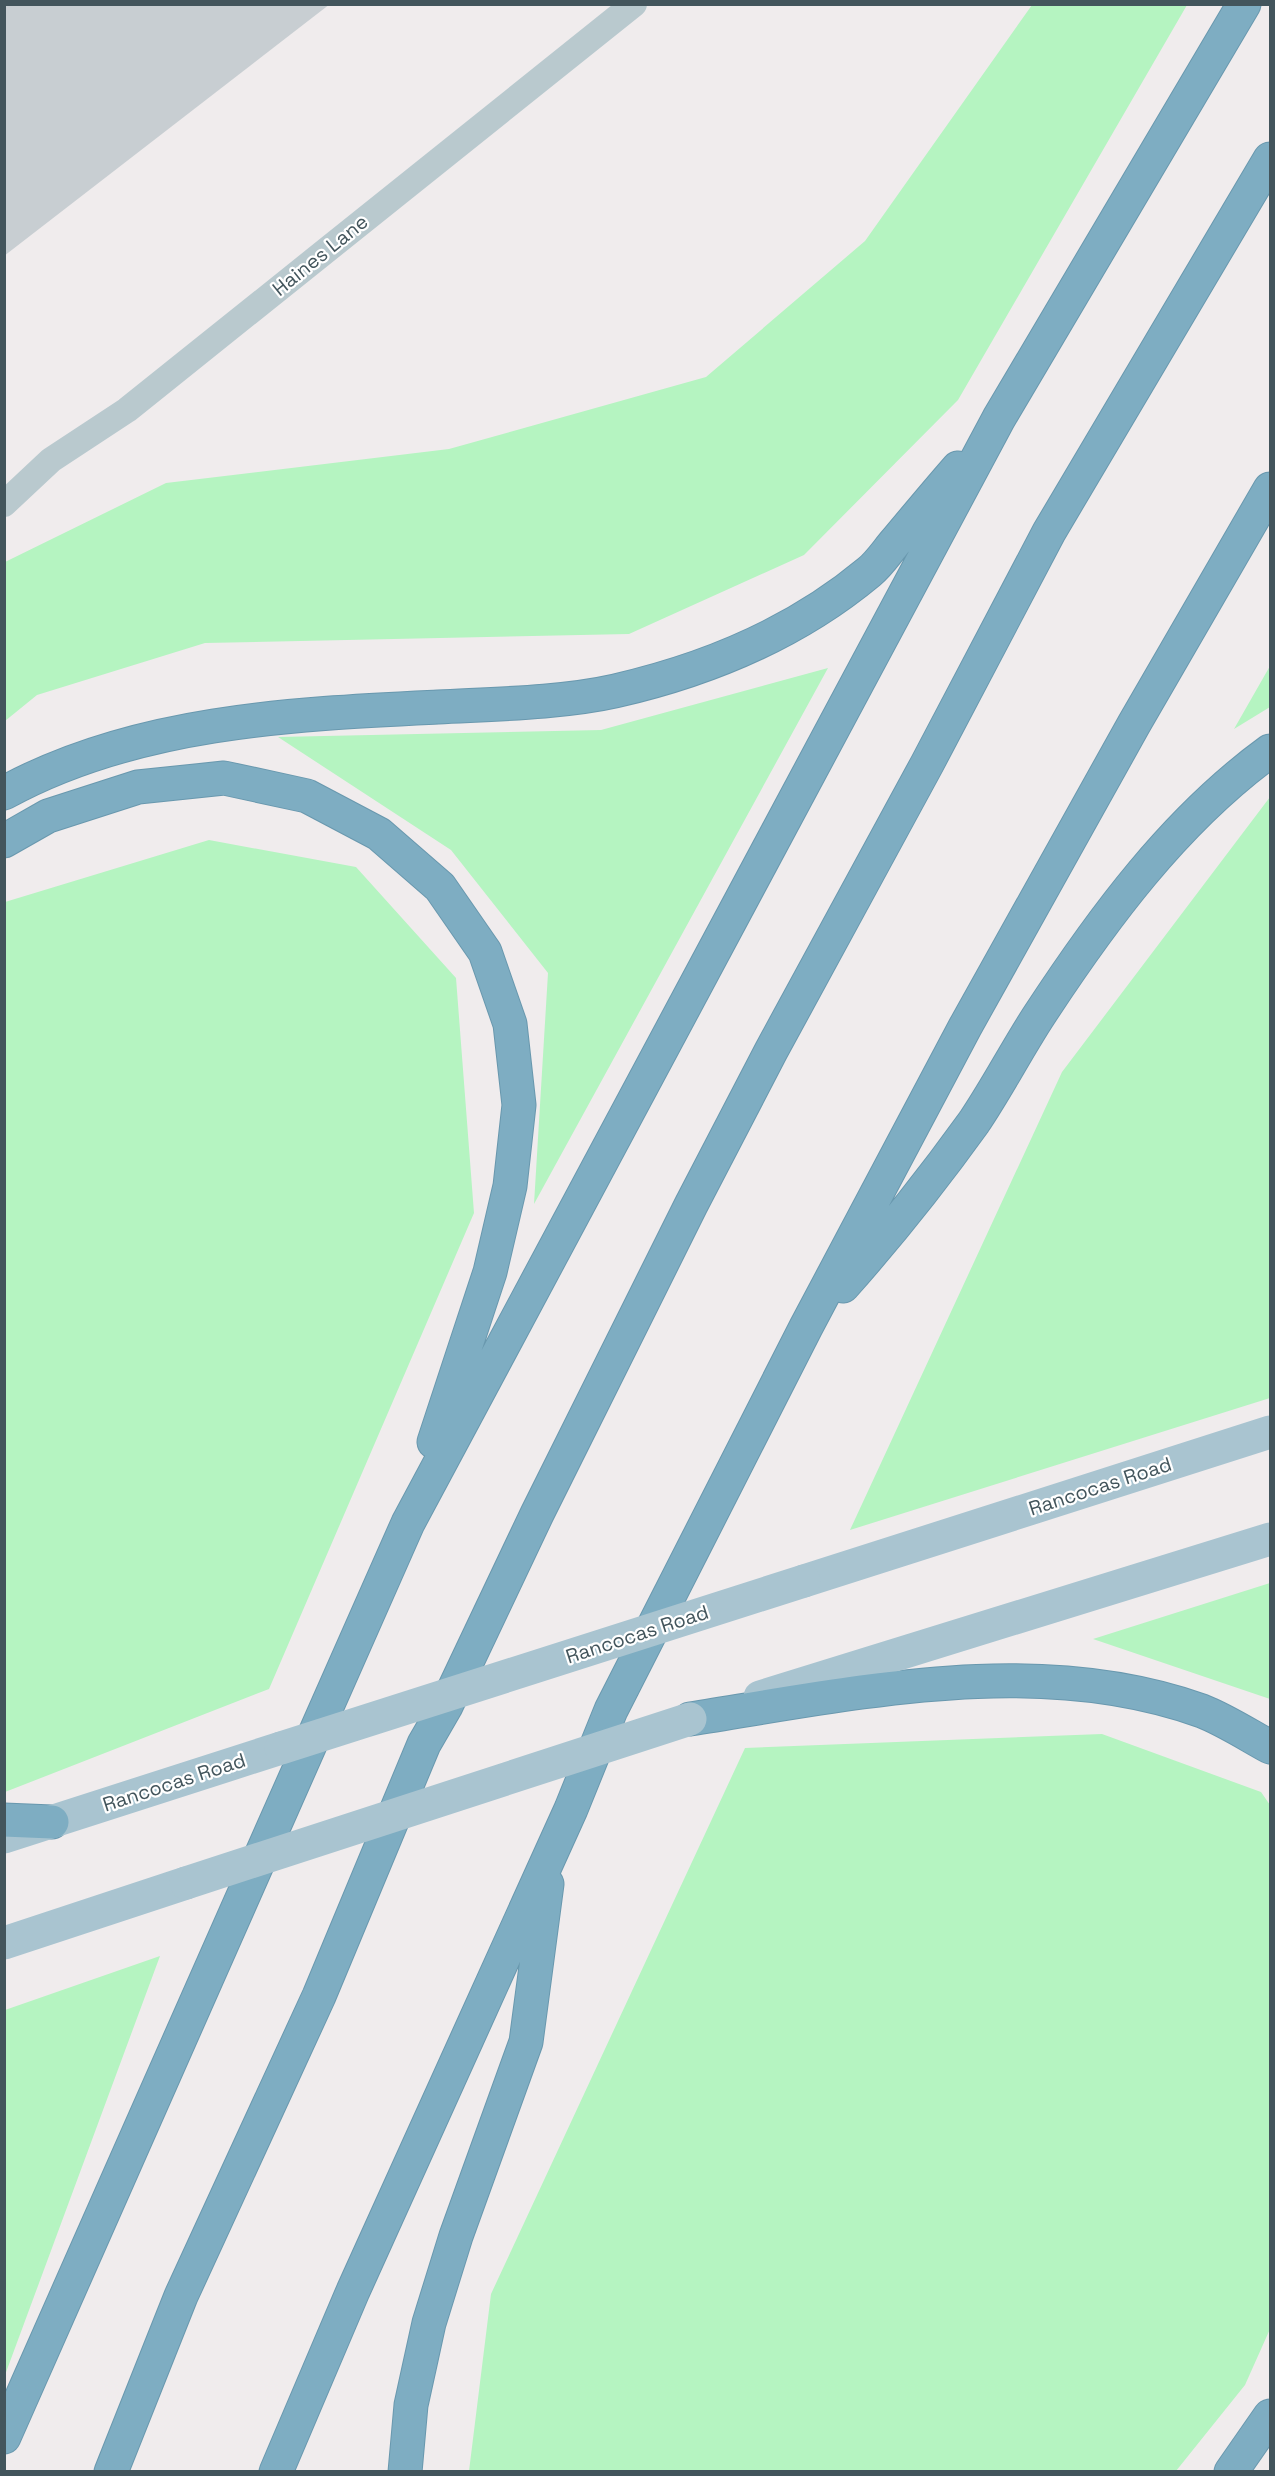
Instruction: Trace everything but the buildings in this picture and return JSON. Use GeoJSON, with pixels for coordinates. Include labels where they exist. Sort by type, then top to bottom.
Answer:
{"type":"FeatureCollection","features":[{"type":"Feature","properties":{"kind":"highway"},"geometry":{"type":"LineString","coordinates":[[7,2429],[408,1523],[999,418],[1244,4]]}},
{"type":"Feature","properties":{"kind":"highway"},"geometry":{"type":"LineString","coordinates":[[111,2472],[180,2296],[319,1996],[424,1744],[446,1706],[537,1514],[691,1205],[1049,532],[1270,159]]}},
{"type":"Feature","properties":{"kind":"highway"},"geometry":{"type":"LineString","coordinates":[[4,793],[33,777],[122,746],[214,727],[311,713],[514,703],[613,692],[707,666],[793,625],[871,571],[999,418]]}},
{"type":"Feature","properties":{"kind":"highway"},"geometry":{"type":"LineString","coordinates":[[276,2472],[353,2291],[571,1809],[611,1710],[806,1327],[965,1027],[1140,714],[1270,489]]}},
{"type":"Feature","properties":{"kind":"highway"},"geometry":{"type":"LineString","coordinates":[[806,1327],[896,1226],[975,1120],[1037,1018],[1101,924],[1170,842],[1245,769],[1270,751]]}},
{"type":"Feature","properties":{"kind":"highway"},"geometry":{"type":"LineString","coordinates":[[4,841],[48,816],[138,787],[224,778],[307,796],[379,834],[440,887],[485,952],[510,1024],[519,1105],[510,1186],[490,1272],[408,1523]]}},
{"type":"Feature","properties":{"kind":"highway"},"geometry":{"type":"LineString","coordinates":[[690,1719],[875,1690],[960,1681],[1045,1683],[1126,1690],[1203,1712],[1270,1747]]}},
{"type":"Feature","properties":{"kind":"highway"},"geometry":{"type":"LineString","coordinates":[[4,1820],[52,1822]]}},
{"type":"Feature","properties":{"kind":"highway"},"geometry":{"type":"LineString","coordinates":[[405,2472],[411,2405],[429,2323],[456,2236],[526,2042],[551,1851]]}},
{"type":"Feature","properties":{"kind":"highway"},"geometry":{"type":"LineString","coordinates":[[1231,2472],[1270,2416]]}},
{"type":"Feature","properties":{"kind":"main road","name":"Rancocas Road"},"geometry":{"type":"LineString","coordinates":[[4,1837],[1270,1432]]}},
{"type":"Feature","properties":{"kind":"main road"},"geometry":{"type":"LineString","coordinates":[[4,1943],[690,1719],[1270,1539]]}},
{"type":"Feature","properties":{"kind":"lane","name":"Haines Lane"},"geometry":{"type":"LineString","coordinates":[[4,504],[51,460],[127,410],[634,4]]}},
{"type":"Feature","properties":{"kind":"green space"},"geometry":{"type":"Polygon","coordinates":[[[1032,5],[1187,5],[958,400],[804,555],[629,634],[205,643],[37,695],[5,721],[5,562],[166,483],[449,449],[706,377],[865,241],[1032,5]]]}},
{"type":"Feature","properties":{"kind":"green space"},"geometry":{"type":"Polygon","coordinates":[[[1270,666],[1270,707],[1234,729],[1270,666]]]}},
{"type":"Feature","properties":{"kind":"green space"},"geometry":{"type":"Polygon","coordinates":[[[828,668],[534,1204],[548,973],[451,850],[278,737],[601,730],[828,668]]]}},
{"type":"Feature","properties":{"kind":"green space"},"geometry":{"type":"Polygon","coordinates":[[[1270,797],[1270,1398],[850,1530],[1062,1072],[1270,797]]]}},
{"type":"Feature","properties":{"kind":"green space"},"geometry":{"type":"Polygon","coordinates":[[[209,840],[356,867],[456,978],[474,1213],[269,1689],[5,1792],[5,902],[209,840]]]}},
{"type":"Feature","properties":{"kind":"green space"},"geometry":{"type":"Polygon","coordinates":[[[1270,1583],[1270,1699],[1093,1639],[1270,1583]]]}},
{"type":"Feature","properties":{"kind":"green space"},"geometry":{"type":"Polygon","coordinates":[[[1102,1734],[1261,1792],[1270,1805],[1270,2329],[1245,2385],[1176,2471],[469,2471],[491,2294],[745,1748],[1102,1734]]]}},
{"type":"Feature","properties":{"kind":"green space"},"geometry":{"type":"Polygon","coordinates":[[[160,1956],[5,2375],[5,2010],[160,1956]]]}}]}
